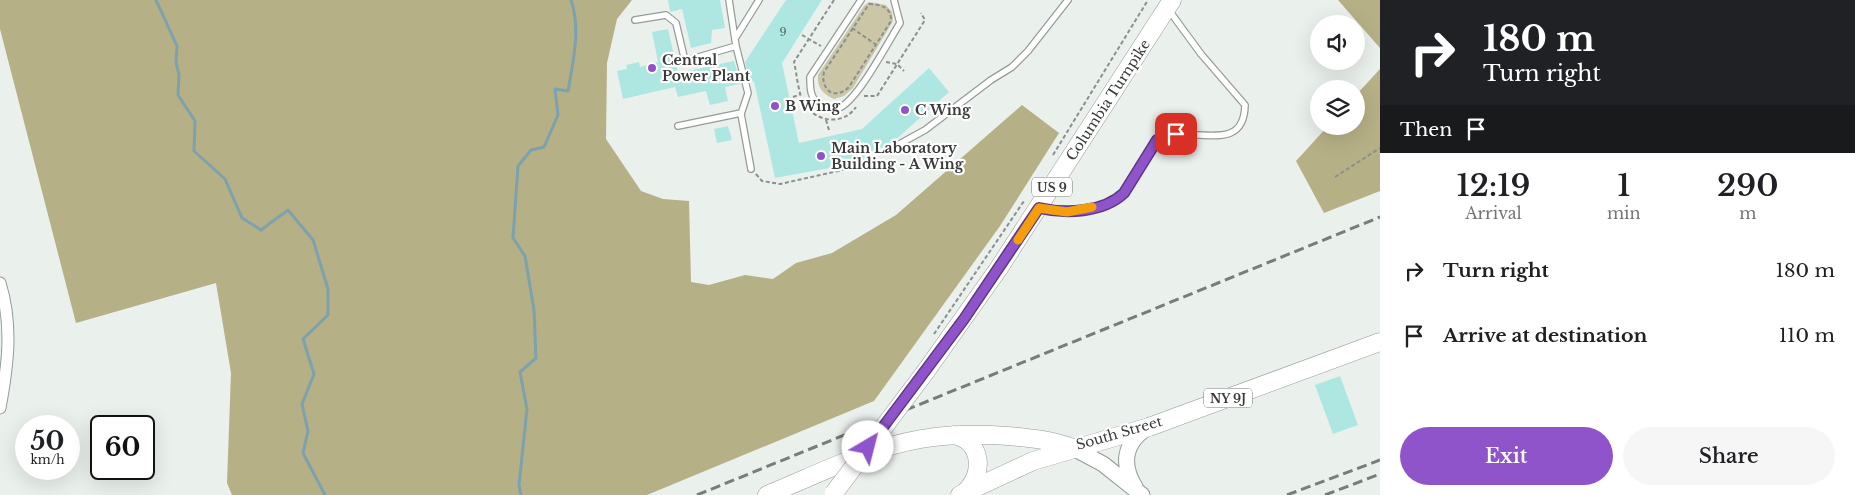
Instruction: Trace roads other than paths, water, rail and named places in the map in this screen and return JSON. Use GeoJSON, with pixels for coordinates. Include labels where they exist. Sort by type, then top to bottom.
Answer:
{"type":"FeatureCollection","features":[{"type":"Feature","properties":{"kind":"main road","name":"Columbia Turnpike"},"geometry":{"type":"LineString","coordinates":[[833,494],[978,300],[1032,203],[1169,4]]}},
{"type":"Feature","properties":{"kind":"main road","name":"South Street"},"geometry":{"type":"LineString","coordinates":[[767,495],[782,491],[889,447],[920,439],[954,435],[1034,438],[1075,448],[1149,426],[1380,342]]}},
{"type":"Feature","properties":{"kind":"main road"},"geometry":{"type":"LineString","coordinates":[[1141,494],[1127,472],[1126,456],[1132,441],[1149,426]]}},
{"type":"Feature","properties":{"kind":"main road"},"geometry":{"type":"LineString","coordinates":[[954,435],[969,442],[978,458],[978,475],[961,494]]}},
{"type":"Feature","properties":{"kind":"main road"},"geometry":{"type":"LineString","coordinates":[[961,494],[1017,467],[1075,448],[1108,468],[1141,494]]}},
{"type":"Feature","properties":{"kind":"street"},"geometry":{"type":"LineString","coordinates":[[0,282],[6,303],[9,335],[0,408]]}},
{"type":"Feature","properties":{"kind":"lane"},"geometry":{"type":"LineString","coordinates":[[729,0],[736,46],[748,93],[741,112],[751,169]]}},
{"type":"Feature","properties":{"kind":"lane"},"geometry":{"type":"LineString","coordinates":[[736,37],[759,0]]}},
{"type":"Feature","properties":{"kind":"lane"},"geometry":{"type":"LineString","coordinates":[[861,0],[810,77],[810,88],[816,102],[829,108],[840,107],[855,94],[900,23],[894,0]]}},
{"type":"Feature","properties":{"kind":"lane"},"geometry":{"type":"LineString","coordinates":[[894,147],[925,130],[991,80],[1012,67],[1028,51],[1068,0]]}},
{"type":"Feature","properties":{"kind":"lane"},"geometry":{"type":"LineString","coordinates":[[1032,203],[1067,212],[1116,200],[1124,193],[1157,140],[1176,134],[1220,137],[1231,134],[1240,128],[1245,118],[1245,105],[1201,54],[1169,4]]}},
{"type":"Feature","properties":{"kind":"lane"},"geometry":{"type":"LineString","coordinates":[[635,20],[666,15],[676,23],[685,61],[736,46]]}},
{"type":"Feature","properties":{"kind":"lane"},"geometry":{"type":"LineString","coordinates":[[678,126],[741,112]]}},
{"type":"Feature","properties":{"kind":"waterway"},"geometry":{"type":"LineString","coordinates":[[156,0],[177,46],[178,95],[195,121],[194,151],[225,179],[242,218],[261,230],[288,210],[313,240],[328,289],[328,315],[303,339],[314,374],[302,404],[308,431],[303,453],[325,495]]}},
{"type":"Feature","properties":{"kind":"waterway"},"geometry":{"type":"LineString","coordinates":[[521,495],[519,485],[527,409],[520,372],[536,358],[534,310],[525,256],[513,238],[518,166],[531,150],[544,147],[558,115],[555,89],[568,91],[576,34],[571,0]]}},
{"type":"Feature","properties":{"kind":"railway"},"geometry":{"type":"LineString","coordinates":[[697,495],[1380,217]]}},
{"type":"Feature","properties":{"kind":"railway"},"geometry":{"type":"LineString","coordinates":[[1287,495],[1380,460]]}},
{"type":"Feature","properties":{"kind":"railway"},"geometry":{"type":"LineString","coordinates":[[1325,495],[1380,474]]}},
{"type":"Feature","properties":{"kind":"place","name":"Central Power Plant"},"geometry":{"type":"Point","coordinates":[652,68]}},
{"type":"Feature","properties":{"kind":"place","name":"B Wing"},"geometry":{"type":"Point","coordinates":[775,106]}},
{"type":"Feature","properties":{"kind":"place","name":"C Wing"},"geometry":{"type":"Point","coordinates":[905,110]}},
{"type":"Feature","properties":{"kind":"place","name":"Main Laboratory Building - A Wing"},"geometry":{"type":"Point","coordinates":[821,156]}}]}
